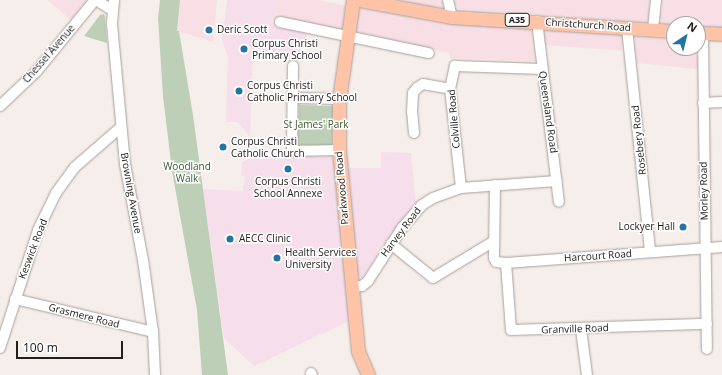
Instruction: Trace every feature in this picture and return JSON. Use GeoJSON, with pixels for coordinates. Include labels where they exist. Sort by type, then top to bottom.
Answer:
{"type":"FeatureCollection","features":[{"type":"Feature","properties":{"kind":"main road","name":"Parkwood Road"},"geometry":{"type":"LineString","coordinates":[[353,0],[339,99],[339,150],[358,351],[368,375]]}},
{"type":"Feature","properties":{"kind":"main road","name":"Christchurch Road"},"geometry":{"type":"LineString","coordinates":[[360,0],[452,17],[537,21],[666,31]]}},
{"type":"Feature","properties":{"kind":"main road"},"geometry":{"type":"LineString","coordinates":[[706,33],[722,34]]}},
{"type":"Feature","properties":{"kind":"street","name":"Browning Avenue"},"geometry":{"type":"LineString","coordinates":[[95,0],[113,5],[121,127],[153,332],[155,375]]}},
{"type":"Feature","properties":{"kind":"street","name":"Chessel Avenue"},"geometry":{"type":"LineString","coordinates":[[0,106],[36,72],[95,0]]}},
{"type":"Feature","properties":{"kind":"street"},"geometry":{"type":"LineString","coordinates":[[448,0],[452,17]]}},
{"type":"Feature","properties":{"kind":"street"},"geometry":{"type":"LineString","coordinates":[[654,30],[656,0]]}},
{"type":"Feature","properties":{"kind":"street","name":"Queensland Road"},"geometry":{"type":"LineString","coordinates":[[537,21],[559,202]]}},
{"type":"Feature","properties":{"kind":"street"},"geometry":{"type":"LineString","coordinates":[[280,22],[429,53]]}},
{"type":"Feature","properties":{"kind":"street","name":"Rosebery Road"},"geometry":{"type":"LineString","coordinates":[[627,28],[650,252]]}},
{"type":"Feature","properties":{"kind":"street","name":"Morley Road"},"geometry":{"type":"LineString","coordinates":[[701,56],[707,324],[706,349]]}},
{"type":"Feature","properties":{"kind":"street","name":"Colville Road"},"geometry":{"type":"LineString","coordinates":[[461,188],[450,88],[454,68],[458,64],[542,69]]}},
{"type":"Feature","properties":{"kind":"street"},"geometry":{"type":"LineString","coordinates":[[293,66],[294,98],[292,151],[339,150]]}},
{"type":"Feature","properties":{"kind":"street"},"geometry":{"type":"LineString","coordinates":[[414,133],[412,106],[413,93],[416,88],[423,84],[450,88]]}},
{"type":"Feature","properties":{"kind":"street"},"geometry":{"type":"LineString","coordinates":[[294,98],[339,99]]}},
{"type":"Feature","properties":{"kind":"street"},"geometry":{"type":"LineString","coordinates":[[703,103],[722,102]]}},
{"type":"Feature","properties":{"kind":"street","name":"Keswick Road"},"geometry":{"type":"LineString","coordinates":[[0,348],[38,230],[56,193],[75,167],[121,127]]}},
{"type":"Feature","properties":{"kind":"street","name":"Harvey Road"},"geometry":{"type":"LineString","coordinates":[[351,287],[362,286],[368,281],[391,244],[422,205],[442,194],[461,188],[557,181]]}},
{"type":"Feature","properties":{"kind":"street"},"geometry":{"type":"LineString","coordinates":[[495,185],[494,258],[496,262],[506,263]]}},
{"type":"Feature","properties":{"kind":"street"},"geometry":{"type":"LineString","coordinates":[[391,244],[433,278],[494,242]]}},
{"type":"Feature","properties":{"kind":"street","name":"Harcourt Road"},"geometry":{"type":"LineString","coordinates":[[506,263],[722,247]]}},
{"type":"Feature","properties":{"kind":"street","name":"Granville Road"},"geometry":{"type":"LineString","coordinates":[[506,263],[511,330],[707,324]]}},
{"type":"Feature","properties":{"kind":"street","name":"Grasmere Road"},"geometry":{"type":"LineString","coordinates":[[15,299],[153,332]]}},
{"type":"Feature","properties":{"kind":"street"},"geometry":{"type":"LineString","coordinates":[[581,329],[587,375]]}},
{"type":"Feature","properties":{"kind":"shaded area"},"geometry":{"type":"Polygon","coordinates":[[[47,0],[87,0],[71,20],[47,0]]]}},
{"type":"Feature","properties":{"kind":"shaded area"},"geometry":{"type":"Polygon","coordinates":[[[180,0],[217,0],[213,42],[177,31],[180,0]]]}},
{"type":"Feature","properties":{"kind":"shaded area","name":"Corpus Christi Catholic Primary School"},"geometry":{"type":"Polygon","coordinates":[[[227,0],[278,0],[272,22],[308,30],[300,59],[253,48],[250,137],[238,122],[226,122],[228,57],[222,40],[227,0]]]}},
{"type":"Feature","properties":{"kind":"shaded area"},"geometry":{"type":"Polygon","coordinates":[[[278,0],[319,0],[345,6],[342,32],[273,19],[278,0]]]}},
{"type":"Feature","properties":{"kind":"shaded area"},"geometry":{"type":"Polygon","coordinates":[[[401,0],[442,0],[444,8],[424,5],[401,0]]]}},
{"type":"Feature","properties":{"kind":"shaded area"},"geometry":{"type":"Polygon","coordinates":[[[454,0],[649,0],[649,22],[459,9],[454,0]]]}},
{"type":"Feature","properties":{"kind":"shaded area"},"geometry":{"type":"Polygon","coordinates":[[[663,0],[722,0],[722,28],[706,26],[706,16],[666,16],[666,22],[661,22],[663,0]]]}},
{"type":"Feature","properties":{"kind":"shaded area"},"geometry":{"type":"Polygon","coordinates":[[[360,8],[449,24],[531,28],[535,61],[450,58],[450,53],[354,34],[360,8]]]}},
{"type":"Feature","properties":{"kind":"shaded area"},"geometry":{"type":"Polygon","coordinates":[[[543,30],[623,36],[622,51],[542,45],[543,30]]]}},
{"type":"Feature","properties":{"kind":"shaded area"},"geometry":{"type":"Polygon","coordinates":[[[635,37],[666,39],[666,56],[697,56],[697,69],[637,63],[635,37]]]}},
{"type":"Feature","properties":{"kind":"shaded area","name":"Health Services University"},"geometry":{"type":"Polygon","coordinates":[[[381,152],[411,153],[416,205],[387,239],[362,278],[357,274],[346,168],[381,168],[381,152]]]}},
{"type":"Feature","properties":{"kind":"shaded area","name":"Health Services University"},"geometry":{"type":"Polygon","coordinates":[[[333,155],[349,321],[254,366],[224,338],[203,189],[243,191],[245,176],[241,176],[242,163],[249,158],[333,155]]]}},
{"type":"Feature","properties":{"kind":"green space","name":"Woodland Walk"},"geometry":{"type":"Polygon","coordinates":[[[160,0],[180,0],[177,31],[179,31],[193,115],[228,375],[202,375],[197,310],[172,171],[163,96],[158,18],[160,0]]]}},
{"type":"Feature","properties":{"kind":"green space"},"geometry":{"type":"Polygon","coordinates":[[[104,14],[107,43],[84,36],[100,15],[104,14]]]}},
{"type":"Feature","properties":{"kind":"green space","name":"St James' Park"},"geometry":{"type":"Polygon","coordinates":[[[299,105],[333,106],[332,146],[298,145],[299,105]]]}},
{"type":"Feature","properties":{"kind":"place","name":"Deric Scott"},"geometry":{"type":"Point","coordinates":[209,30]}},
{"type":"Feature","properties":{"kind":"place","name":"Corpus Christi Primary School"},"geometry":{"type":"Point","coordinates":[244,49]}},
{"type":"Feature","properties":{"kind":"place","name":"Corpus Christi Catholic Primary School"},"geometry":{"type":"Point","coordinates":[239,91]}},
{"type":"Feature","properties":{"kind":"place","name":"Corpus Christi Catholic Church"},"geometry":{"type":"Point","coordinates":[223,147]}},
{"type":"Feature","properties":{"kind":"place","name":"Corpus Christi School Annexe"},"geometry":{"type":"Point","coordinates":[288,169]}},
{"type":"Feature","properties":{"kind":"place","name":"Lockyer Hall"},"geometry":{"type":"Point","coordinates":[683,227]}},
{"type":"Feature","properties":{"kind":"place","name":"AECC Clinic"},"geometry":{"type":"Point","coordinates":[230,239]}},
{"type":"Feature","properties":{"kind":"place","name":"Health Services University"},"geometry":{"type":"Point","coordinates":[277,258]}}]}
